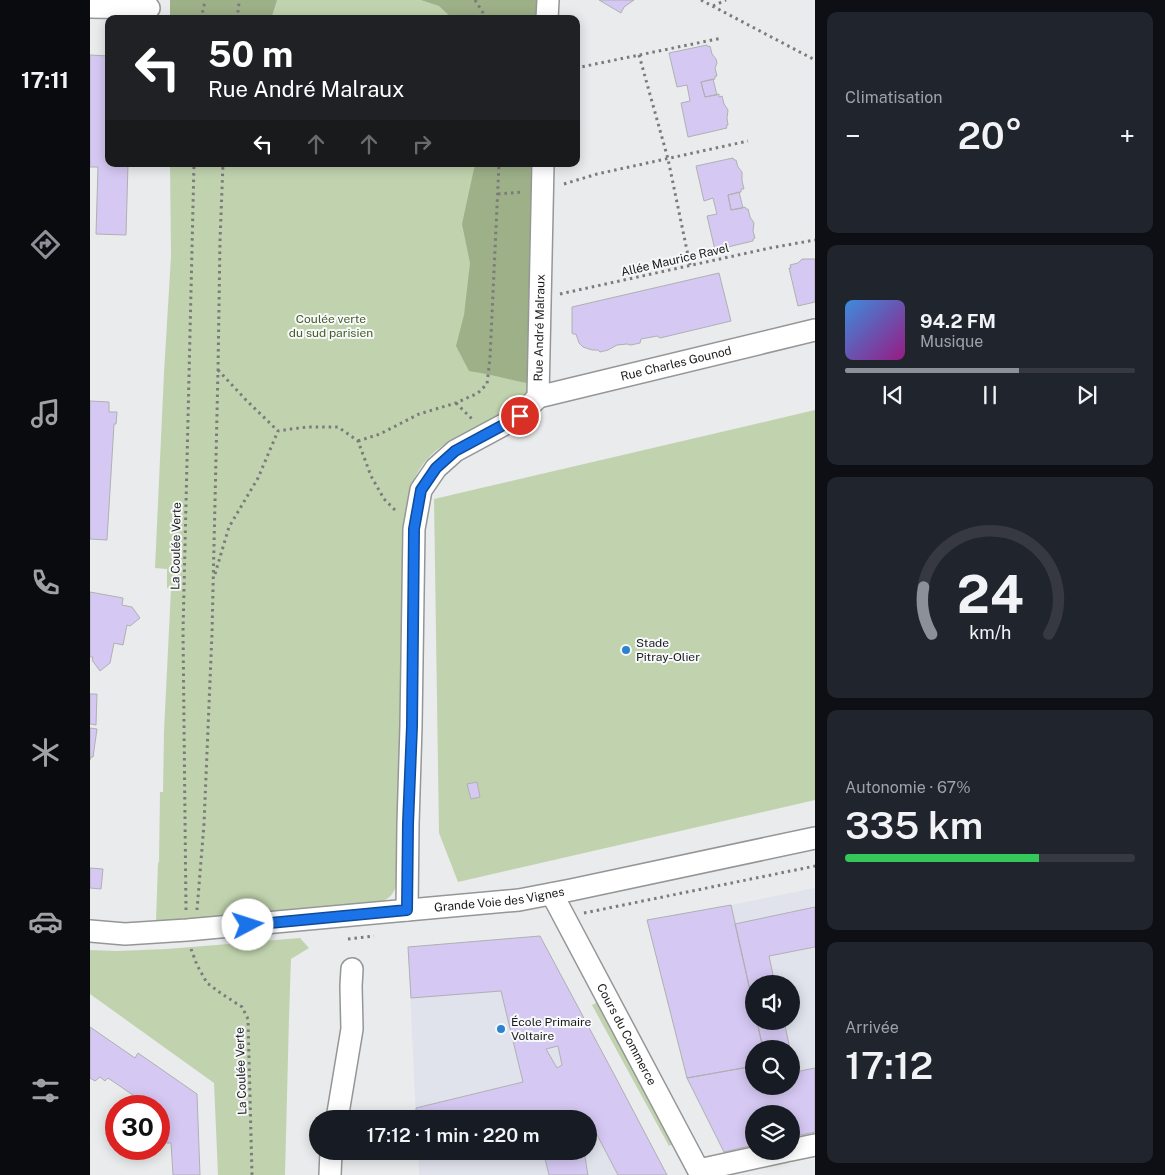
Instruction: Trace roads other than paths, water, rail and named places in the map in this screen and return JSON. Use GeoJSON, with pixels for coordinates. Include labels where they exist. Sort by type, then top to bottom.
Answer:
{"type":"FeatureCollection","features":[{"type":"Feature","properties":{"kind":"street"},"geometry":{"type":"LineString","coordinates":[[547,15],[548,0]]}},
{"type":"Feature","properties":{"kind":"street"},"geometry":{"type":"LineString","coordinates":[[90,7],[149,8]]}},
{"type":"Feature","properties":{"kind":"street","name":"Rue André Malraux"},"geometry":{"type":"LineString","coordinates":[[407,910],[412,726],[414,529],[421,490],[436,468],[455,451],[520,416],[538,397],[543,167]]}},
{"type":"Feature","properties":{"kind":"street","name":"Rue Charles Gounod"},"geometry":{"type":"LineString","coordinates":[[538,397],[815,330]]}},
{"type":"Feature","properties":{"kind":"street","name":"Grande Voie des Vignes"},"geometry":{"type":"LineString","coordinates":[[90,932],[125,934],[188,932],[518,900],[815,838]]}},
{"type":"Feature","properties":{"kind":"street","name":"Cours du Commerce"},"geometry":{"type":"LineString","coordinates":[[552,894],[700,1172]]}},
{"type":"Feature","properties":{"kind":"street"},"geometry":{"type":"LineString","coordinates":[[338,1110],[352,1029],[352,968]]}},
{"type":"Feature","properties":{"kind":"street"},"geometry":{"type":"LineString","coordinates":[[800,1148],[815,1145]]}},
{"type":"Feature","properties":{"kind":"street"},"geometry":{"type":"LineString","coordinates":[[330,1175],[331,1160]]}},
{"type":"Feature","properties":{"kind":"street"},"geometry":{"type":"LineString","coordinates":[[700,1172],[749,1160]]}},
{"type":"Feature","properties":{"kind":"place","name":"Stade Pitray-Olier"},"geometry":{"type":"Point","coordinates":[626,650]}},
{"type":"Feature","properties":{"kind":"place","name":"École Primaire Voltaire"},"geometry":{"type":"Point","coordinates":[501,1029]}},
{"type":"Feature","properties":{"kind":"park label","name":"Coulée verte du sud parisien"},"geometry":{"type":"Point","coordinates":[331,326]}}]}
